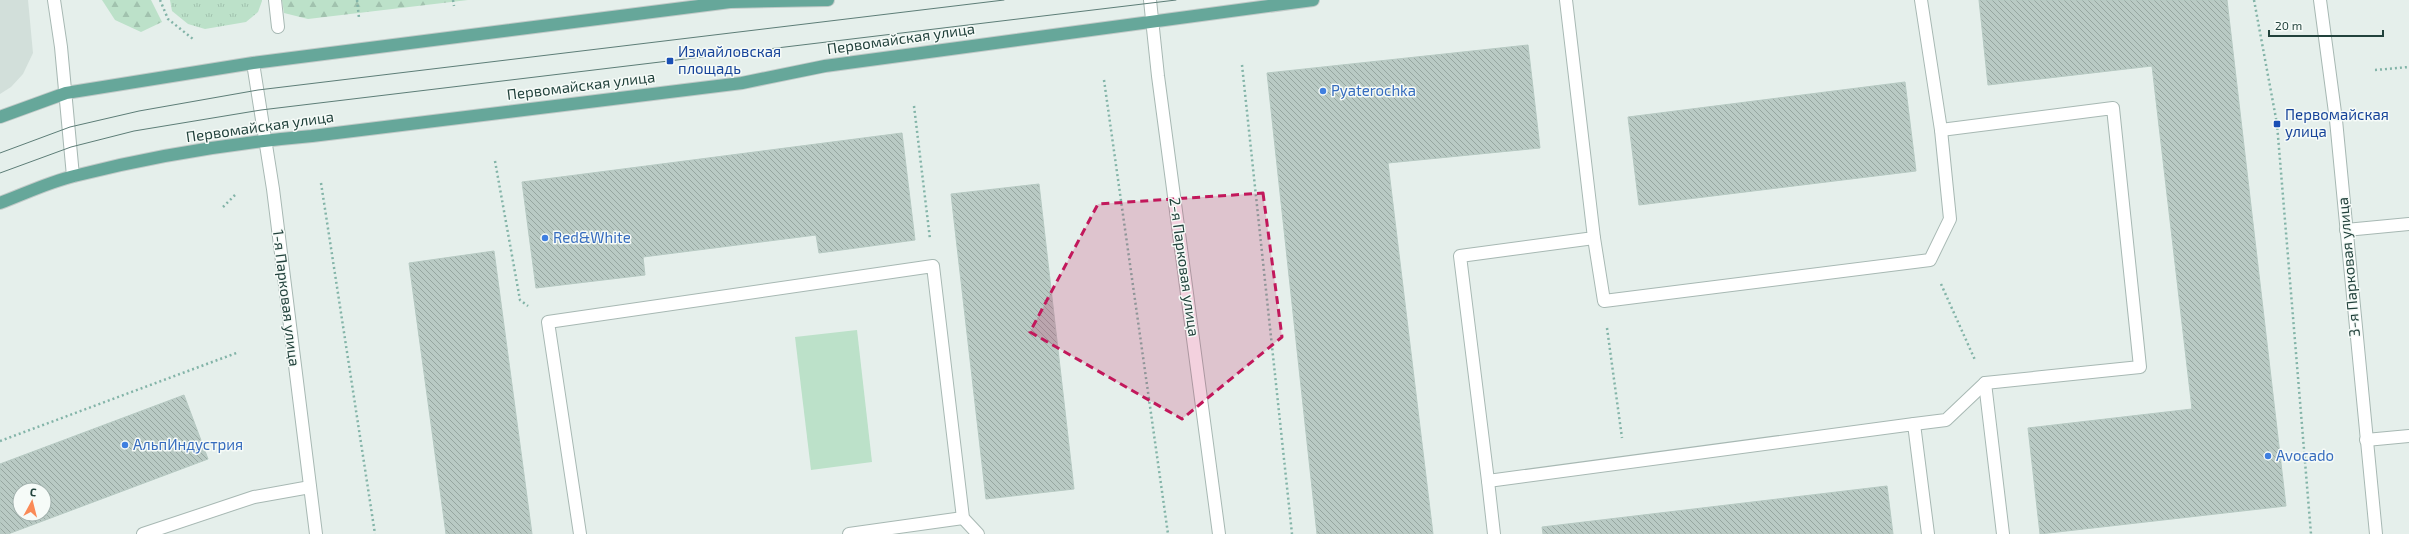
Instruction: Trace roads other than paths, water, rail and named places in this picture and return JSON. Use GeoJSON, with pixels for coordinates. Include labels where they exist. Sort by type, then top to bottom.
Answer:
{"type":"FeatureCollection","features":[{"type":"Feature","properties":{"kind":"main road"},"geometry":{"type":"LineString","coordinates":[[0,117],[66,93],[253,63],[730,2],[828,0]]}},
{"type":"Feature","properties":{"kind":"main road","name":"Первомайская улица"},"geometry":{"type":"LineString","coordinates":[[0,203],[73,176],[202,150],[265,140],[312,136],[742,82],[825,66],[1313,0]]}},
{"type":"Feature","properties":{"kind":"street"},"geometry":{"type":"LineString","coordinates":[[54,0],[66,93],[73,176]]}},
{"type":"Feature","properties":{"kind":"street"},"geometry":{"type":"LineString","coordinates":[[275,0],[278,27]]}},
{"type":"Feature","properties":{"kind":"street","name":"2-я Парковая улица"},"geometry":{"type":"LineString","coordinates":[[1150,0],[1219,534]]}},
{"type":"Feature","properties":{"kind":"street"},"geometry":{"type":"LineString","coordinates":[[1566,0],[1594,238],[1604,301],[1930,260],[1950,219],[1941,130],[1921,0]]}},
{"type":"Feature","properties":{"kind":"street","name":"3-я Парковая улица"},"geometry":{"type":"LineString","coordinates":[[2320,0],[2336,120],[2376,534]]}},
{"type":"Feature","properties":{"kind":"street","name":"1-я Парковая улица"},"geometry":{"type":"LineString","coordinates":[[253,63],[273,189],[316,534]]}},
{"type":"Feature","properties":{"kind":"street"},"geometry":{"type":"LineString","coordinates":[[1488,481],[1946,420],[1985,383],[2140,366],[2113,108],[1941,130]]}},
{"type":"Feature","properties":{"kind":"street"},"geometry":{"type":"LineString","coordinates":[[2346,230],[2409,224]]}},
{"type":"Feature","properties":{"kind":"street"},"geometry":{"type":"LineString","coordinates":[[1494,534],[1460,256],[1594,238]]}},
{"type":"Feature","properties":{"kind":"street"},"geometry":{"type":"LineString","coordinates":[[580,534],[548,322],[933,266],[963,518],[978,534]]}},
{"type":"Feature","properties":{"kind":"street"},"geometry":{"type":"LineString","coordinates":[[1985,383],[2004,534]]}},
{"type":"Feature","properties":{"kind":"street"},"geometry":{"type":"LineString","coordinates":[[1914,424],[1928,534]]}},
{"type":"Feature","properties":{"kind":"street"},"geometry":{"type":"LineString","coordinates":[[2366,440],[2409,436]]}},
{"type":"Feature","properties":{"kind":"street"},"geometry":{"type":"LineString","coordinates":[[143,534],[254,497],[310,487]]}},
{"type":"Feature","properties":{"kind":"street"},"geometry":{"type":"LineString","coordinates":[[849,534],[963,518]]}},
{"type":"Feature","properties":{"kind":"tram line"},"geometry":{"type":"LineString","coordinates":[[0,153],[70,127],[139,111],[258,90],[1004,0]]}},
{"type":"Feature","properties":{"kind":"tram line"},"geometry":{"type":"LineString","coordinates":[[0,173],[71,147],[134,131],[261,110],[1176,0]]}},
{"type":"Feature","properties":{"kind":"place","name":"Измайловская площадь"},"geometry":{"type":"Point","coordinates":[670,61]}},
{"type":"Feature","properties":{"kind":"place","name":"Pyaterochka"},"geometry":{"type":"Point","coordinates":[1323,91]}},
{"type":"Feature","properties":{"kind":"place","name":"Первомайская улица"},"geometry":{"type":"Point","coordinates":[2277,124]}},
{"type":"Feature","properties":{"kind":"place","name":"Red&White"},"geometry":{"type":"Point","coordinates":[545,238]}},
{"type":"Feature","properties":{"kind":"place","name":"АльпИндустрия"},"geometry":{"type":"Point","coordinates":[125,445]}},
{"type":"Feature","properties":{"kind":"place","name":"Avocado"},"geometry":{"type":"Point","coordinates":[2268,456]}}]}
